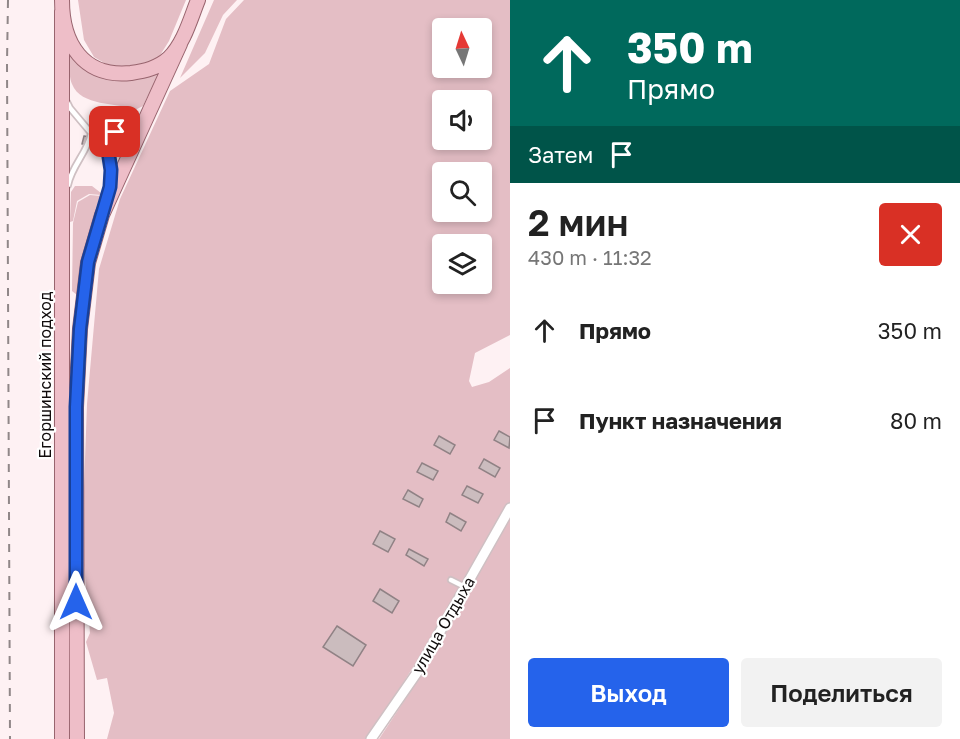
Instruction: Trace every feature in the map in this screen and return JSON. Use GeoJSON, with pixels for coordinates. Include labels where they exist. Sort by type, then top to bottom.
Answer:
{"type":"FeatureCollection","features":[{"type":"Feature","properties":{"kind":"main road","name":"Егоршинский подход"},"geometry":{"type":"LineString","coordinates":[[77,739],[76,407],[77,369],[88,262],[102,215],[198,0]]}},
{"type":"Feature","properties":{"kind":"main road","name":"Егоршинский подход"},"geometry":{"type":"LineString","coordinates":[[62,6],[62,739]]}},
{"type":"Feature","properties":{"kind":"main road"},"geometry":{"type":"LineString","coordinates":[[62,6],[68,38],[75,50],[86,63],[103,71],[123,74],[150,70],[164,62],[180,44]]}},
{"type":"Feature","properties":{"kind":"street","name":"улица Отдыха"},"geometry":{"type":"LineString","coordinates":[[371,739],[416,674],[510,508]]}},
{"type":"Feature","properties":{"kind":"lane"},"geometry":{"type":"LineString","coordinates":[[61,256],[69,181],[74,167],[89,145],[91,133],[69,108],[62,82]]}},
{"type":"Feature","properties":{"kind":"lane"},"geometry":{"type":"LineString","coordinates":[[109,157],[97,146],[99,134],[115,132],[147,116]]}},
{"type":"Feature","properties":{"kind":"lane"},"geometry":{"type":"LineString","coordinates":[[102,215],[111,179],[109,157],[115,132]]}},
{"type":"Feature","properties":{"kind":"lane"},"geometry":{"type":"LineString","coordinates":[[451,580],[465,587]]}},
{"type":"Feature","properties":{"kind":"shaded area"},"geometry":{"type":"Polygon","coordinates":[[[78,0],[186,0],[169,41],[159,57],[140,67],[113,68],[94,57],[84,40],[78,0]]]}},
{"type":"Feature","properties":{"kind":"shaded area"},"geometry":{"type":"Polygon","coordinates":[[[214,0],[237,0],[223,15],[205,53],[180,78],[214,0]]]}},
{"type":"Feature","properties":{"kind":"shaded area"},"geometry":{"type":"Polygon","coordinates":[[[244,0],[510,0],[510,335],[475,353],[469,381],[472,387],[489,382],[510,368],[510,502],[462,588],[387,709],[365,739],[107,739],[114,713],[107,678],[97,680],[86,642],[90,633],[82,543],[87,404],[99,269],[120,199],[170,91],[209,64],[226,19],[244,0]]]}},
{"type":"Feature","properties":{"kind":"shaded area"},"geometry":{"type":"Polygon","coordinates":[[[69,51],[88,69],[160,71],[143,106],[135,110],[100,103],[83,97],[72,84],[69,51]]]}},
{"type":"Feature","properties":{"kind":"shaded area"},"geometry":{"type":"Polygon","coordinates":[[[75,186],[92,186],[101,195],[89,194],[77,201],[73,221],[70,222],[71,192],[75,186]]]}},
{"type":"Feature","properties":{"kind":"shaded area"},"geometry":{"type":"Polygon","coordinates":[[[90,195],[101,196],[103,199],[81,290],[77,295],[72,291],[73,223],[78,202],[90,195]]]}},
{"type":"Feature","properties":{"kind":"shaded area"},"geometry":{"type":"Polygon","coordinates":[[[510,517],[510,739],[379,739],[420,677],[510,517]]]}},
{"type":"Feature","properties":{"kind":"building"},"geometry":{"type":"Polygon","coordinates":[[[94,111],[111,115],[108,130],[91,127],[94,111]]]}},
{"type":"Feature","properties":{"kind":"building"},"geometry":{"type":"Polygon","coordinates":[[[84,136],[108,140],[106,148],[82,144],[84,136]]]}},
{"type":"Feature","properties":{"kind":"building"},"geometry":{"type":"Polygon","coordinates":[[[499,431],[510,437],[509,448],[494,440],[499,431]]]}},
{"type":"Feature","properties":{"kind":"building"},"geometry":{"type":"Polygon","coordinates":[[[439,436],[455,445],[450,454],[434,445],[439,436]]]}},
{"type":"Feature","properties":{"kind":"building"},"geometry":{"type":"Polygon","coordinates":[[[484,459],[500,468],[495,477],[479,468],[484,459]]]}},
{"type":"Feature","properties":{"kind":"building"},"geometry":{"type":"Polygon","coordinates":[[[422,463],[438,471],[433,480],[417,472],[422,463]]]}},
{"type":"Feature","properties":{"kind":"building"},"geometry":{"type":"Polygon","coordinates":[[[467,486],[483,494],[478,503],[462,495],[467,486]]]}},
{"type":"Feature","properties":{"kind":"building"},"geometry":{"type":"Polygon","coordinates":[[[408,490],[423,499],[419,507],[403,499],[408,490]]]}},
{"type":"Feature","properties":{"kind":"building"},"geometry":{"type":"Polygon","coordinates":[[[450,513],[466,522],[461,531],[446,522],[450,513]]]}},
{"type":"Feature","properties":{"kind":"building"},"geometry":{"type":"Polygon","coordinates":[[[380,531],[395,539],[388,552],[373,544],[380,531]]]}},
{"type":"Feature","properties":{"kind":"building"},"geometry":{"type":"Polygon","coordinates":[[[409,549],[428,559],[424,566],[406,555],[409,549]]]}},
{"type":"Feature","properties":{"kind":"building"},"geometry":{"type":"Polygon","coordinates":[[[380,589],[399,601],[392,613],[373,601],[380,589]]]}},
{"type":"Feature","properties":{"kind":"building"},"geometry":{"type":"Polygon","coordinates":[[[337,626],[366,645],[353,666],[323,647],[337,626]]]}},
{"type":"Feature","properties":{"kind":"railway"},"geometry":{"type":"LineString","coordinates":[[8,0],[10,739]]}},
{"type":"Feature","properties":{"kind":"route"},"geometry":{"type":"LineString","coordinates":[[76,602],[76,407],[80,329],[88,262],[110,187],[109,157],[115,132]]}}]}
